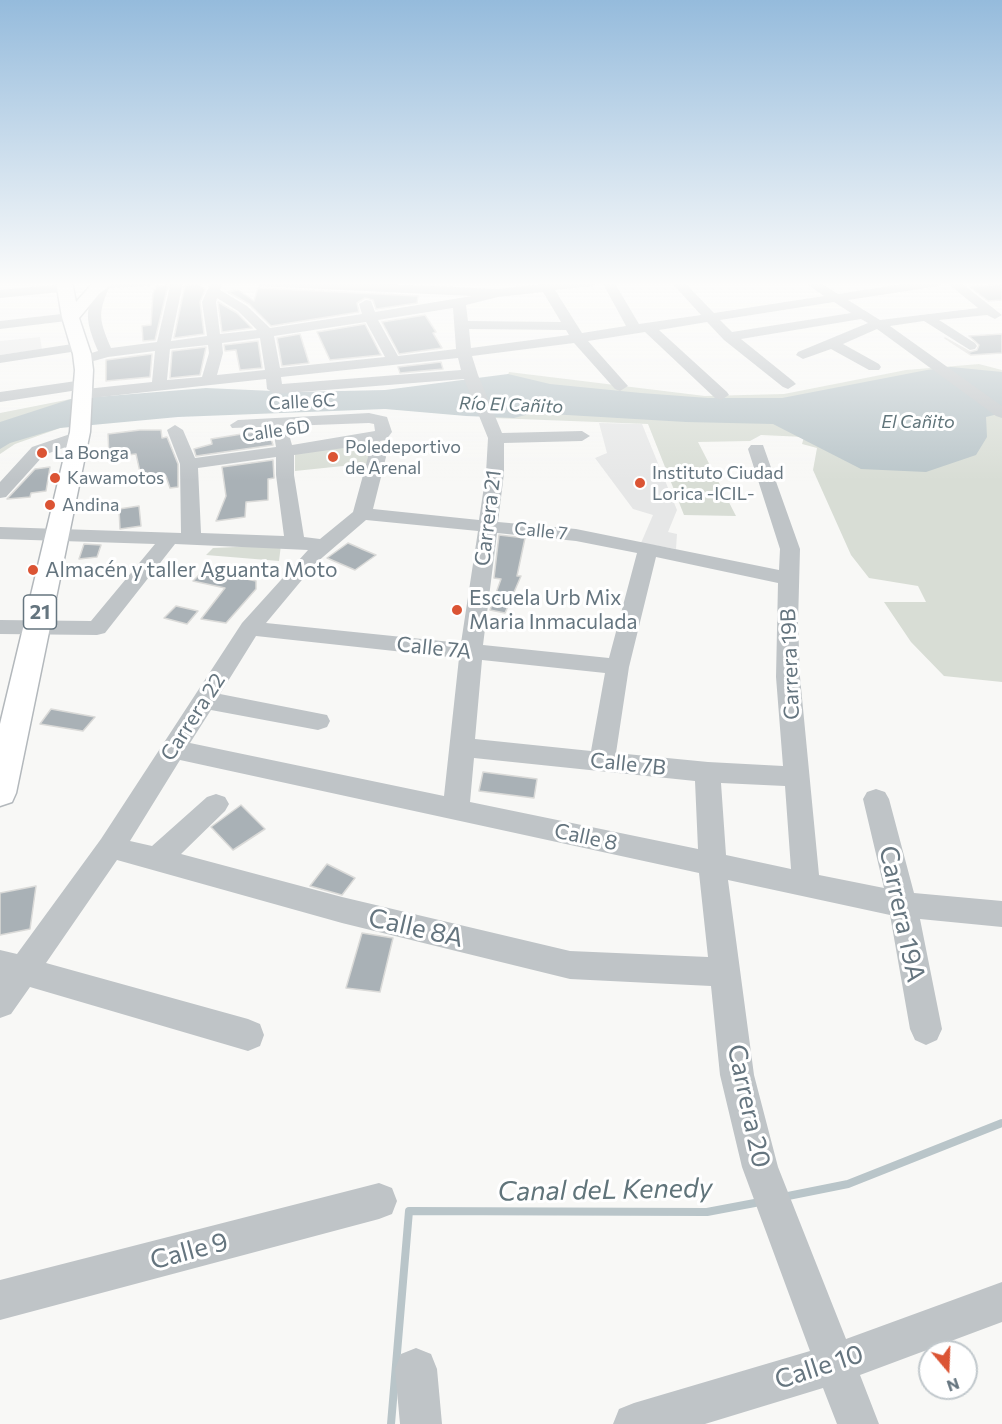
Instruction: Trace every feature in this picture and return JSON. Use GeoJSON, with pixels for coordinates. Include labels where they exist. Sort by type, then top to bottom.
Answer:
{"type":"FeatureCollection","features":[{"type":"Feature","properties":{"kind":"main road","name":"21"},"geometry":{"type":"LineString","coordinates":[[0,793],[79,434],[82,392],[79,348]]}},
{"type":"Feature","properties":{"kind":"street"},"geometry":{"type":"LineString","coordinates":[[0,359],[140,348]]}},
{"type":"Feature","properties":{"kind":"street"},"geometry":{"type":"LineString","coordinates":[[159,386],[163,348]]}},
{"type":"Feature","properties":{"kind":"street"},"geometry":{"type":"LineString","coordinates":[[208,381],[215,348]]}},
{"type":"Feature","properties":{"kind":"street"},"geometry":{"type":"LineString","coordinates":[[269,348],[274,382]]}},
{"type":"Feature","properties":{"kind":"street"},"geometry":{"type":"LineString","coordinates":[[387,348],[393,359]]}},
{"type":"Feature","properties":{"kind":"street","name":"Carrera 21"},"geometry":{"type":"LineString","coordinates":[[456,809],[460,747],[471,652],[495,473],[493,430],[470,375],[463,348]]}},
{"type":"Feature","properties":{"kind":"street"},"geometry":{"type":"LineString","coordinates":[[3,398],[208,381],[274,382],[393,359],[464,353],[488,348]]}},
{"type":"Feature","properties":{"kind":"street"},"geometry":{"type":"LineString","coordinates":[[589,348],[620,386]]}},
{"type":"Feature","properties":{"kind":"street"},"geometry":{"type":"LineString","coordinates":[[665,348],[721,395]]}},
{"type":"Feature","properties":{"kind":"street"},"geometry":{"type":"LineString","coordinates":[[743,348],[788,384]]}},
{"type":"Feature","properties":{"kind":"street"},"geometry":{"type":"LineString","coordinates":[[803,355],[821,348]]}},
{"type":"Feature","properties":{"kind":"street"},"geometry":{"type":"LineString","coordinates":[[841,348],[874,367]]}},
{"type":"Feature","properties":{"kind":"street"},"geometry":{"type":"LineString","coordinates":[[911,348],[1002,413]]}},
{"type":"Feature","properties":{"kind":"street","name":"Calle 6C"},"geometry":{"type":"LineString","coordinates":[[274,382],[470,375]]}},
{"type":"Feature","properties":{"kind":"street","name":"Calle 6C"},"geometry":{"type":"LineString","coordinates":[[238,425],[369,418],[381,420],[384,432],[380,436],[369,439]]}},
{"type":"Feature","properties":{"kind":"street"},"geometry":{"type":"LineString","coordinates":[[280,424],[285,449],[285,475],[295,542]]}},
{"type":"Feature","properties":{"kind":"street"},"geometry":{"type":"LineString","coordinates":[[175,430],[189,464],[191,540]]}},
{"type":"Feature","properties":{"kind":"street"},"geometry":{"type":"LineString","coordinates":[[493,430],[582,436]]}},
{"type":"Feature","properties":{"kind":"street"},"geometry":{"type":"LineString","coordinates":[[0,493],[38,451],[79,434]]}},
{"type":"Feature","properties":{"kind":"street"},"geometry":{"type":"LineString","coordinates":[[362,514],[377,457],[375,446],[369,439]]}},
{"type":"Feature","properties":{"kind":"street","name":"Calle 6D"},"geometry":{"type":"LineString","coordinates":[[189,464],[369,439]]}},
{"type":"Feature","properties":{"kind":"street","name":"Carrera 19B"},"geometry":{"type":"LineString","coordinates":[[757,449],[790,549],[787,623],[788,677],[806,884]]}},
{"type":"Feature","properties":{"kind":"street","name":"Calle 7"},"geometry":{"type":"LineString","coordinates":[[362,514],[576,535],[790,579]]}},
{"type":"Feature","properties":{"kind":"street","name":"Carrera 22"},"geometry":{"type":"LineString","coordinates":[[0,1003],[12,967],[111,847],[250,628],[309,558],[362,514]]}},
{"type":"Feature","properties":{"kind":"street"},"geometry":{"type":"LineString","coordinates":[[0,533],[295,542],[326,546]]}},
{"type":"Feature","properties":{"kind":"street"},"geometry":{"type":"LineString","coordinates":[[0,627],[98,628],[170,539]]}},
{"type":"Feature","properties":{"kind":"street"},"geometry":{"type":"LineString","coordinates":[[602,761],[618,667],[648,548]]}},
{"type":"Feature","properties":{"kind":"street","name":"Calle 7A"},"geometry":{"type":"LineString","coordinates":[[250,628],[618,667]]}},
{"type":"Feature","properties":{"kind":"street"},"geometry":{"type":"LineString","coordinates":[[204,700],[318,721]]}},
{"type":"Feature","properties":{"kind":"street","name":"Calle 7B"},"geometry":{"type":"LineString","coordinates":[[460,747],[708,772],[797,777]]}},
{"type":"Feature","properties":{"kind":"street","name":"Calle 8"},"geometry":{"type":"LineString","coordinates":[[173,749],[903,904],[1002,914]]}},
{"type":"Feature","properties":{"kind":"street","name":"Carrera 20"},"geometry":{"type":"LineString","coordinates":[[708,772],[712,864],[737,1075],[760,1167],[858,1424]]}},
{"type":"Feature","properties":{"kind":"street","name":"Carrera 19A"},"geometry":{"type":"LineString","coordinates":[[876,799],[903,904],[912,964],[926,1029]]}},
{"type":"Feature","properties":{"kind":"street"},"geometry":{"type":"LineString","coordinates":[[157,859],[216,804]]}},
{"type":"Feature","properties":{"kind":"street","name":"Calle 8A"},"geometry":{"type":"LineString","coordinates":[[111,847],[342,910],[570,965],[726,972]]}},
{"type":"Feature","properties":{"kind":"street"},"geometry":{"type":"LineString","coordinates":[[12,967],[248,1035]]}},
{"type":"Feature","properties":{"kind":"street","name":"Calle 9"},"geometry":{"type":"LineString","coordinates":[[0,1300],[379,1201]]}},
{"type":"Feature","properties":{"kind":"street","name":"Calle 10"},"geometry":{"type":"LineString","coordinates":[[634,1424],[834,1364],[1002,1302]]}},
{"type":"Feature","properties":{"kind":"street"},"geometry":{"type":"LineString","coordinates":[[416,1369],[421,1424]]}},
{"type":"Feature","properties":{"kind":"shaded area"},"geometry":{"type":"Polygon","coordinates":[[[0,348],[42,349],[0,355],[0,348]]]}},
{"type":"Feature","properties":{"kind":"shaded area"},"geometry":{"type":"Polygon","coordinates":[[[979,364],[1002,370],[1002,682],[944,676],[911,642],[884,602],[926,602],[918,586],[869,578],[851,555],[813,470],[817,448],[802,444],[804,437],[761,435],[750,441],[698,442],[736,516],[684,515],[648,424],[493,418],[509,372],[705,396],[784,394],[906,370],[979,364]]]}},
{"type":"Feature","properties":{"kind":"shaded area"},"geometry":{"type":"Polygon","coordinates":[[[71,399],[66,426],[15,444],[0,454],[0,413],[71,399]]]}},
{"type":"Feature","properties":{"kind":"shaded area","name":"Instituto Ciudad Lorica -ICIL-"},"geometry":{"type":"Polygon","coordinates":[[[599,423],[642,424],[677,510],[668,532],[677,534],[676,549],[641,543],[653,515],[633,509],[595,458],[607,453],[599,423]]]}},
{"type":"Feature","properties":{"kind":"shaded area","name":"Poledeportivo de Arenal"},"geometry":{"type":"Polygon","coordinates":[[[368,443],[372,463],[295,471],[295,452],[368,443]]]}},
{"type":"Feature","properties":{"kind":"shaded area"},"geometry":{"type":"Polygon","coordinates":[[[281,545],[279,561],[206,555],[213,548],[281,545]]]}},
{"type":"Feature","properties":{"kind":"water","name":"El Cañito"},"geometry":{"type":"Polygon","coordinates":[[[951,367],[1002,372],[1002,413],[986,417],[987,437],[976,455],[926,472],[861,469],[773,424],[686,422],[533,413],[514,418],[385,409],[178,417],[60,428],[10,443],[0,449],[0,422],[71,399],[206,388],[296,392],[385,390],[508,374],[550,384],[641,393],[708,398],[782,398],[951,367]]]}},
{"type":"Feature","properties":{"kind":"building"},"geometry":{"type":"Polygon","coordinates":[[[206,348],[200,375],[170,378],[172,351],[206,348]]]}},
{"type":"Feature","properties":{"kind":"building"},"geometry":{"type":"Polygon","coordinates":[[[225,348],[259,348],[262,368],[240,370],[236,350],[225,351],[225,348]]]}},
{"type":"Feature","properties":{"kind":"building"},"geometry":{"type":"Polygon","coordinates":[[[279,348],[304,348],[309,363],[282,366],[279,348]]]}},
{"type":"Feature","properties":{"kind":"building"},"geometry":{"type":"Polygon","coordinates":[[[325,348],[378,348],[381,355],[330,360],[325,348]]]}},
{"type":"Feature","properties":{"kind":"building"},"geometry":{"type":"Polygon","coordinates":[[[396,348],[439,348],[399,354],[396,348]]]}},
{"type":"Feature","properties":{"kind":"building"},"geometry":{"type":"Polygon","coordinates":[[[961,348],[970,352],[1002,348],[1002,353],[971,355],[961,348]]]}},
{"type":"Feature","properties":{"kind":"building"},"geometry":{"type":"Polygon","coordinates":[[[152,354],[150,377],[106,381],[106,360],[152,354]]]}},
{"type":"Feature","properties":{"kind":"building"},"geometry":{"type":"Polygon","coordinates":[[[441,362],[443,369],[400,373],[398,367],[441,362]]]}},
{"type":"Feature","properties":{"kind":"building"},"geometry":{"type":"Polygon","coordinates":[[[254,429],[268,429],[273,445],[196,456],[194,449],[212,444],[211,439],[254,432],[254,429]]]}},
{"type":"Feature","properties":{"kind":"building"},"geometry":{"type":"Polygon","coordinates":[[[161,430],[162,438],[167,437],[178,464],[178,487],[170,488],[166,476],[142,481],[136,454],[109,457],[108,434],[161,430]]]}},
{"type":"Feature","properties":{"kind":"building"},"geometry":{"type":"Polygon","coordinates":[[[273,460],[274,478],[268,479],[268,500],[246,502],[245,517],[216,521],[226,496],[222,467],[273,460]]]}},
{"type":"Feature","properties":{"kind":"building"},"geometry":{"type":"Polygon","coordinates":[[[50,467],[46,491],[31,493],[30,497],[7,499],[35,469],[50,467]]]}},
{"type":"Feature","properties":{"kind":"building"},"geometry":{"type":"Polygon","coordinates":[[[139,506],[141,526],[120,529],[119,509],[139,506]]]}},
{"type":"Feature","properties":{"kind":"building"},"geometry":{"type":"Polygon","coordinates":[[[499,535],[525,538],[517,576],[521,576],[505,613],[490,610],[501,579],[494,578],[499,535]]]}},
{"type":"Feature","properties":{"kind":"building"},"geometry":{"type":"Polygon","coordinates":[[[348,543],[376,555],[355,570],[327,558],[348,543]]]}},
{"type":"Feature","properties":{"kind":"building"},"geometry":{"type":"Polygon","coordinates":[[[84,544],[101,545],[97,557],[79,559],[84,544]]]}},
{"type":"Feature","properties":{"kind":"building"},"geometry":{"type":"Polygon","coordinates":[[[204,570],[256,581],[256,589],[226,623],[201,619],[225,588],[193,581],[204,570]]]}},
{"type":"Feature","properties":{"kind":"building"},"geometry":{"type":"Polygon","coordinates":[[[176,606],[198,611],[187,624],[164,618],[176,606]]]}},
{"type":"Feature","properties":{"kind":"building"},"geometry":{"type":"Polygon","coordinates":[[[51,709],[95,717],[83,731],[40,724],[51,709]]]}},
{"type":"Feature","properties":{"kind":"building"},"geometry":{"type":"Polygon","coordinates":[[[483,772],[537,779],[534,798],[479,791],[483,772]]]}},
{"type":"Feature","properties":{"kind":"building"},"geometry":{"type":"Polygon","coordinates":[[[241,805],[265,829],[233,850],[211,827],[241,805]]]}},
{"type":"Feature","properties":{"kind":"building"},"geometry":{"type":"Polygon","coordinates":[[[327,864],[355,878],[342,895],[310,886],[327,864]]]}},
{"type":"Feature","properties":{"kind":"building"},"geometry":{"type":"Polygon","coordinates":[[[36,886],[30,929],[0,935],[0,893],[36,886]]]}},
{"type":"Feature","properties":{"kind":"building"},"geometry":{"type":"Polygon","coordinates":[[[362,933],[393,938],[380,992],[346,988],[362,933]]]}},
{"type":"Feature","properties":{"kind":"waterway","name":"Canal deL Kenedy"},"geometry":{"type":"LineString","coordinates":[[783,1197],[848,1184],[1002,1123]]}},
{"type":"Feature","properties":{"kind":"waterway","name":"Canal deL Kenedy"},"geometry":{"type":"LineString","coordinates":[[391,1424],[409,1211],[707,1212],[760,1202]]}},
{"type":"Feature","properties":{"kind":"place","name":"La Bonga"},"geometry":{"type":"Point","coordinates":[42,453]}},
{"type":"Feature","properties":{"kind":"place","name":"Poledeportivo de Arenal"},"geometry":{"type":"Point","coordinates":[333,457]}},
{"type":"Feature","properties":{"kind":"place","name":"Kawamotos"},"geometry":{"type":"Point","coordinates":[55,478]}},
{"type":"Feature","properties":{"kind":"place","name":"Instituto Ciudad Lorica -ICIL-"},"geometry":{"type":"Point","coordinates":[640,483]}},
{"type":"Feature","properties":{"kind":"place","name":"Andina"},"geometry":{"type":"Point","coordinates":[50,505]}},
{"type":"Feature","properties":{"kind":"place","name":"Almacén y taller Aguanta Moto"},"geometry":{"type":"Point","coordinates":[33,570]}},
{"type":"Feature","properties":{"kind":"place","name":"Escuela Urb Mix Maria Inmaculada"},"geometry":{"type":"Point","coordinates":[457,610]}},
{"type":"Feature","properties":{"kind":"water label","name":"Río El Cañito"},"geometry":{"type":"Point","coordinates":[511,405]}}]}
